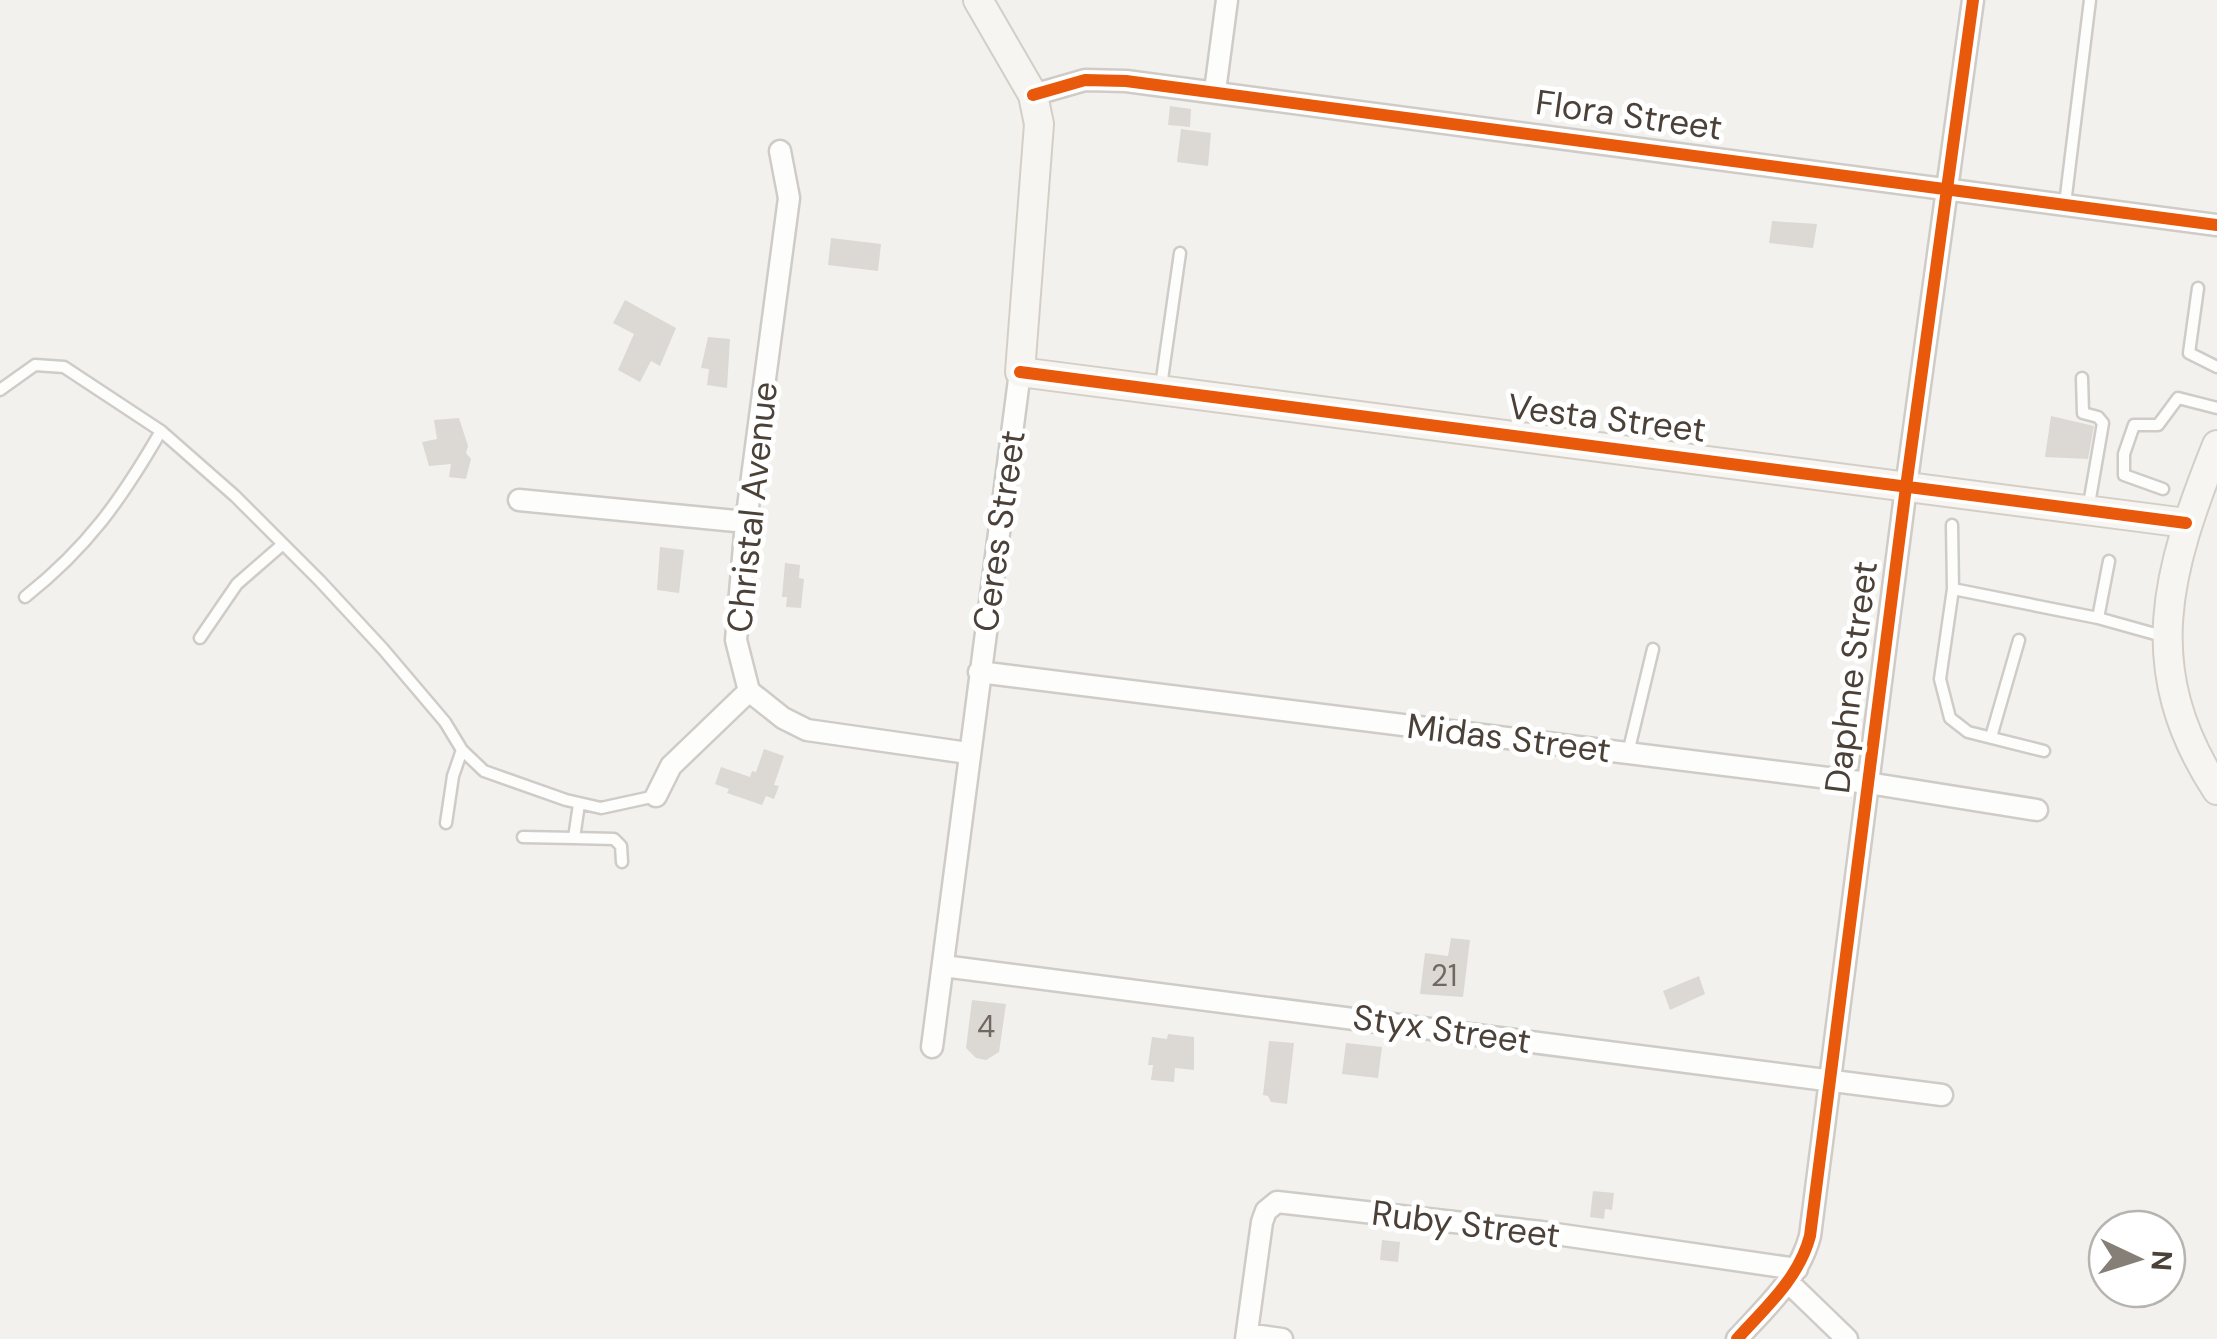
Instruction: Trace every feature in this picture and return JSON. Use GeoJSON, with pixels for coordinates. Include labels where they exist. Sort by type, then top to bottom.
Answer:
{"type":"FeatureCollection","features":[{"type":"Feature","properties":{"kind":"street"},"geometry":{"type":"LineString","coordinates":[[978,0],[1033,95]]}},
{"type":"Feature","properties":{"kind":"street"},"geometry":{"type":"LineString","coordinates":[[1215,91],[1227,0]]}},
{"type":"Feature","properties":{"kind":"street","name":"Daphne Street"},"geometry":{"type":"LineString","coordinates":[[1738,1339],[1793,1275],[1810,1236],[1973,0]]}},
{"type":"Feature","properties":{"kind":"street","name":"Flora Street"},"geometry":{"type":"LineString","coordinates":[[1033,95],[1063,85],[1103,79],[1215,91],[2217,224]]}},
{"type":"Feature","properties":{"kind":"street","name":"Ceres Street"},"geometry":{"type":"LineString","coordinates":[[932,1047],[1020,372],[1037,181],[1039,124],[1033,95]]}},
{"type":"Feature","properties":{"kind":"street","name":"Christal Avenue"},"geometry":{"type":"LineString","coordinates":[[749,691],[736,640],[746,522],[788,198],[780,150]]}},
{"type":"Feature","properties":{"kind":"street","name":"Vesta Street"},"geometry":{"type":"LineString","coordinates":[[1020,372],[2186,523]]}},
{"type":"Feature","properties":{"kind":"street"},"geometry":{"type":"LineString","coordinates":[[2217,445],[2186,523],[2170,593],[2167,637],[2175,703],[2196,759],[2217,790]]}},
{"type":"Feature","properties":{"kind":"street"},"geometry":{"type":"LineString","coordinates":[[518,500],[746,522]]}},
{"type":"Feature","properties":{"kind":"street","name":"Midas Street"},"geometry":{"type":"LineString","coordinates":[[980,672],[1868,784],[2037,810]]}},
{"type":"Feature","properties":{"kind":"street"},"geometry":{"type":"LineString","coordinates":[[656,796],[672,766],[749,691],[783,718],[807,730],[968,753]]}},
{"type":"Feature","properties":{"kind":"street","name":"Styx Street"},"geometry":{"type":"LineString","coordinates":[[943,966],[1942,1095]]}},
{"type":"Feature","properties":{"kind":"street","name":"Ruby Street"},"geometry":{"type":"LineString","coordinates":[[1246,1337],[1264,1216],[1271,1205],[1287,1201],[1793,1275]]}},
{"type":"Feature","properties":{"kind":"street"},"geometry":{"type":"LineString","coordinates":[[1793,1275],[1847,1339]]}},
{"type":"Feature","properties":{"kind":"street"},"geometry":{"type":"LineString","coordinates":[[1246,1337],[1282,1339]]}},
{"type":"Feature","properties":{"kind":"lane"},"geometry":{"type":"LineString","coordinates":[[2065,204],[2090,0]]}},
{"type":"Feature","properties":{"kind":"lane"},"geometry":{"type":"LineString","coordinates":[[1160,390],[1180,253]]}},
{"type":"Feature","properties":{"kind":"lane"},"geometry":{"type":"LineString","coordinates":[[2198,288],[2189,353],[2217,367]]}},
{"type":"Feature","properties":{"kind":"lane"},"geometry":{"type":"LineString","coordinates":[[0,390],[35,365],[53,364],[72,371],[162,432],[235,496],[384,649],[478,766],[498,778],[579,804],[610,808],[656,796]]}},
{"type":"Feature","properties":{"kind":"lane"},"geometry":{"type":"LineString","coordinates":[[2082,378],[2082,413],[2098,417],[2103,423],[2088,511]]}},
{"type":"Feature","properties":{"kind":"lane"},"geometry":{"type":"LineString","coordinates":[[2163,489],[2124,475],[2124,454],[2134,425],[2158,425],[2178,398],[2217,408]]}},
{"type":"Feature","properties":{"kind":"lane"},"geometry":{"type":"LineString","coordinates":[[24,597],[80,548],[106,518],[162,432]]}},
{"type":"Feature","properties":{"kind":"lane"},"geometry":{"type":"LineString","coordinates":[[1952,526],[1953,588],[1940,679],[1944,702],[1957,726],[2044,751]]}},
{"type":"Feature","properties":{"kind":"lane"},"geometry":{"type":"LineString","coordinates":[[200,638],[237,584],[283,544]]}},
{"type":"Feature","properties":{"kind":"lane"},"geometry":{"type":"LineString","coordinates":[[2098,618],[2109,561]]}},
{"type":"Feature","properties":{"kind":"lane"},"geometry":{"type":"LineString","coordinates":[[1953,588],[2098,618],[2167,637]]}},
{"type":"Feature","properties":{"kind":"lane"},"geometry":{"type":"LineString","coordinates":[[1991,738],[2019,640]]}},
{"type":"Feature","properties":{"kind":"lane"},"geometry":{"type":"LineString","coordinates":[[1628,753],[1653,649]]}},
{"type":"Feature","properties":{"kind":"lane"},"geometry":{"type":"LineString","coordinates":[[446,823],[453,776],[462,750]]}},
{"type":"Feature","properties":{"kind":"lane"},"geometry":{"type":"LineString","coordinates":[[574,838],[579,804]]}},
{"type":"Feature","properties":{"kind":"lane"},"geometry":{"type":"LineString","coordinates":[[523,837],[614,839],[621,846],[622,862]]}},
{"type":"Feature","properties":{"kind":"building"},"geometry":{"type":"Polygon","coordinates":[[[1170,106],[1191,109],[1190,127],[1168,125],[1170,106]]]}},
{"type":"Feature","properties":{"kind":"building"},"geometry":{"type":"Polygon","coordinates":[[[1181,129],[1211,133],[1208,166],[1177,162],[1181,129]]]}},
{"type":"Feature","properties":{"kind":"building"},"geometry":{"type":"Polygon","coordinates":[[[1772,221],[1817,224],[1813,248],[1769,243],[1772,221]]]}},
{"type":"Feature","properties":{"kind":"building"},"geometry":{"type":"Polygon","coordinates":[[[831,238],[881,244],[878,271],[828,265],[831,238]]]}},
{"type":"Feature","properties":{"kind":"building"},"geometry":{"type":"Polygon","coordinates":[[[625,300],[676,328],[660,366],[651,361],[640,382],[618,370],[634,334],[613,323],[625,300]]]}},
{"type":"Feature","properties":{"kind":"building"},"geometry":{"type":"Polygon","coordinates":[[[708,337],[730,339],[727,388],[707,385],[709,369],[701,368],[708,337]]]}},
{"type":"Feature","properties":{"kind":"building"},"geometry":{"type":"Polygon","coordinates":[[[2051,416],[2094,426],[2088,459],[2045,457],[2051,416]]]}},
{"type":"Feature","properties":{"kind":"building"},"geometry":{"type":"Polygon","coordinates":[[[459,418],[468,446],[466,453],[471,459],[466,479],[449,477],[451,464],[429,466],[422,442],[437,439],[434,420],[459,418]]]}},
{"type":"Feature","properties":{"kind":"building"},"geometry":{"type":"Polygon","coordinates":[[[660,547],[684,550],[679,593],[657,590],[660,547]]]}},
{"type":"Feature","properties":{"kind":"building"},"geometry":{"type":"Polygon","coordinates":[[[785,563],[800,565],[799,578],[804,579],[801,608],[786,607],[787,597],[782,597],[785,563]]]}},
{"type":"Feature","properties":{"kind":"building"},"geometry":{"type":"Polygon","coordinates":[[[764,749],[784,756],[774,785],[779,786],[774,799],[766,796],[762,805],[727,793],[729,789],[715,784],[721,767],[750,777],[752,771],[756,772],[764,749]]]}},
{"type":"Feature","properties":{"kind":"building"},"geometry":{"type":"Polygon","coordinates":[[[1451,938],[1470,940],[1463,997],[1420,994],[1425,953],[1448,956],[1451,938]]]}},
{"type":"Feature","properties":{"kind":"building"},"geometry":{"type":"Polygon","coordinates":[[[1699,976],[1705,994],[1670,1010],[1663,991],[1699,976]]]}},
{"type":"Feature","properties":{"kind":"building"},"geometry":{"type":"Polygon","coordinates":[[[972,1000],[1006,1004],[999,1052],[986,1060],[976,1058],[966,1048],[972,1000]]]}},
{"type":"Feature","properties":{"kind":"building"},"geometry":{"type":"Polygon","coordinates":[[[1168,1034],[1194,1037],[1194,1070],[1175,1068],[1174,1082],[1151,1080],[1153,1065],[1148,1065],[1152,1037],[1167,1039],[1168,1034]]]}},
{"type":"Feature","properties":{"kind":"building"},"geometry":{"type":"Polygon","coordinates":[[[1269,1041],[1294,1043],[1287,1104],[1271,1102],[1263,1095],[1269,1041]]]}},
{"type":"Feature","properties":{"kind":"building"},"geometry":{"type":"Polygon","coordinates":[[[1346,1043],[1382,1047],[1378,1078],[1342,1074],[1346,1043]]]}},
{"type":"Feature","properties":{"kind":"building"},"geometry":{"type":"Polygon","coordinates":[[[1593,1191],[1614,1193],[1612,1210],[1605,1209],[1604,1219],[1590,1217],[1593,1191]]]}},
{"type":"Feature","properties":{"kind":"building"},"geometry":{"type":"Polygon","coordinates":[[[1382,1240],[1400,1242],[1398,1262],[1380,1260],[1382,1240]]]}},
{"type":"Feature","properties":{"kind":"cycle path"},"geometry":{"type":"LineString","coordinates":[[1737,1339],[1790,1279],[1810,1236],[1973,0]]}},
{"type":"Feature","properties":{"kind":"cycle path"},"geometry":{"type":"LineString","coordinates":[[1033,95],[1085,80],[1126,81],[2217,225]]}},
{"type":"Feature","properties":{"kind":"cycle path"},"geometry":{"type":"LineString","coordinates":[[1020,372],[2186,523]]}}]}
